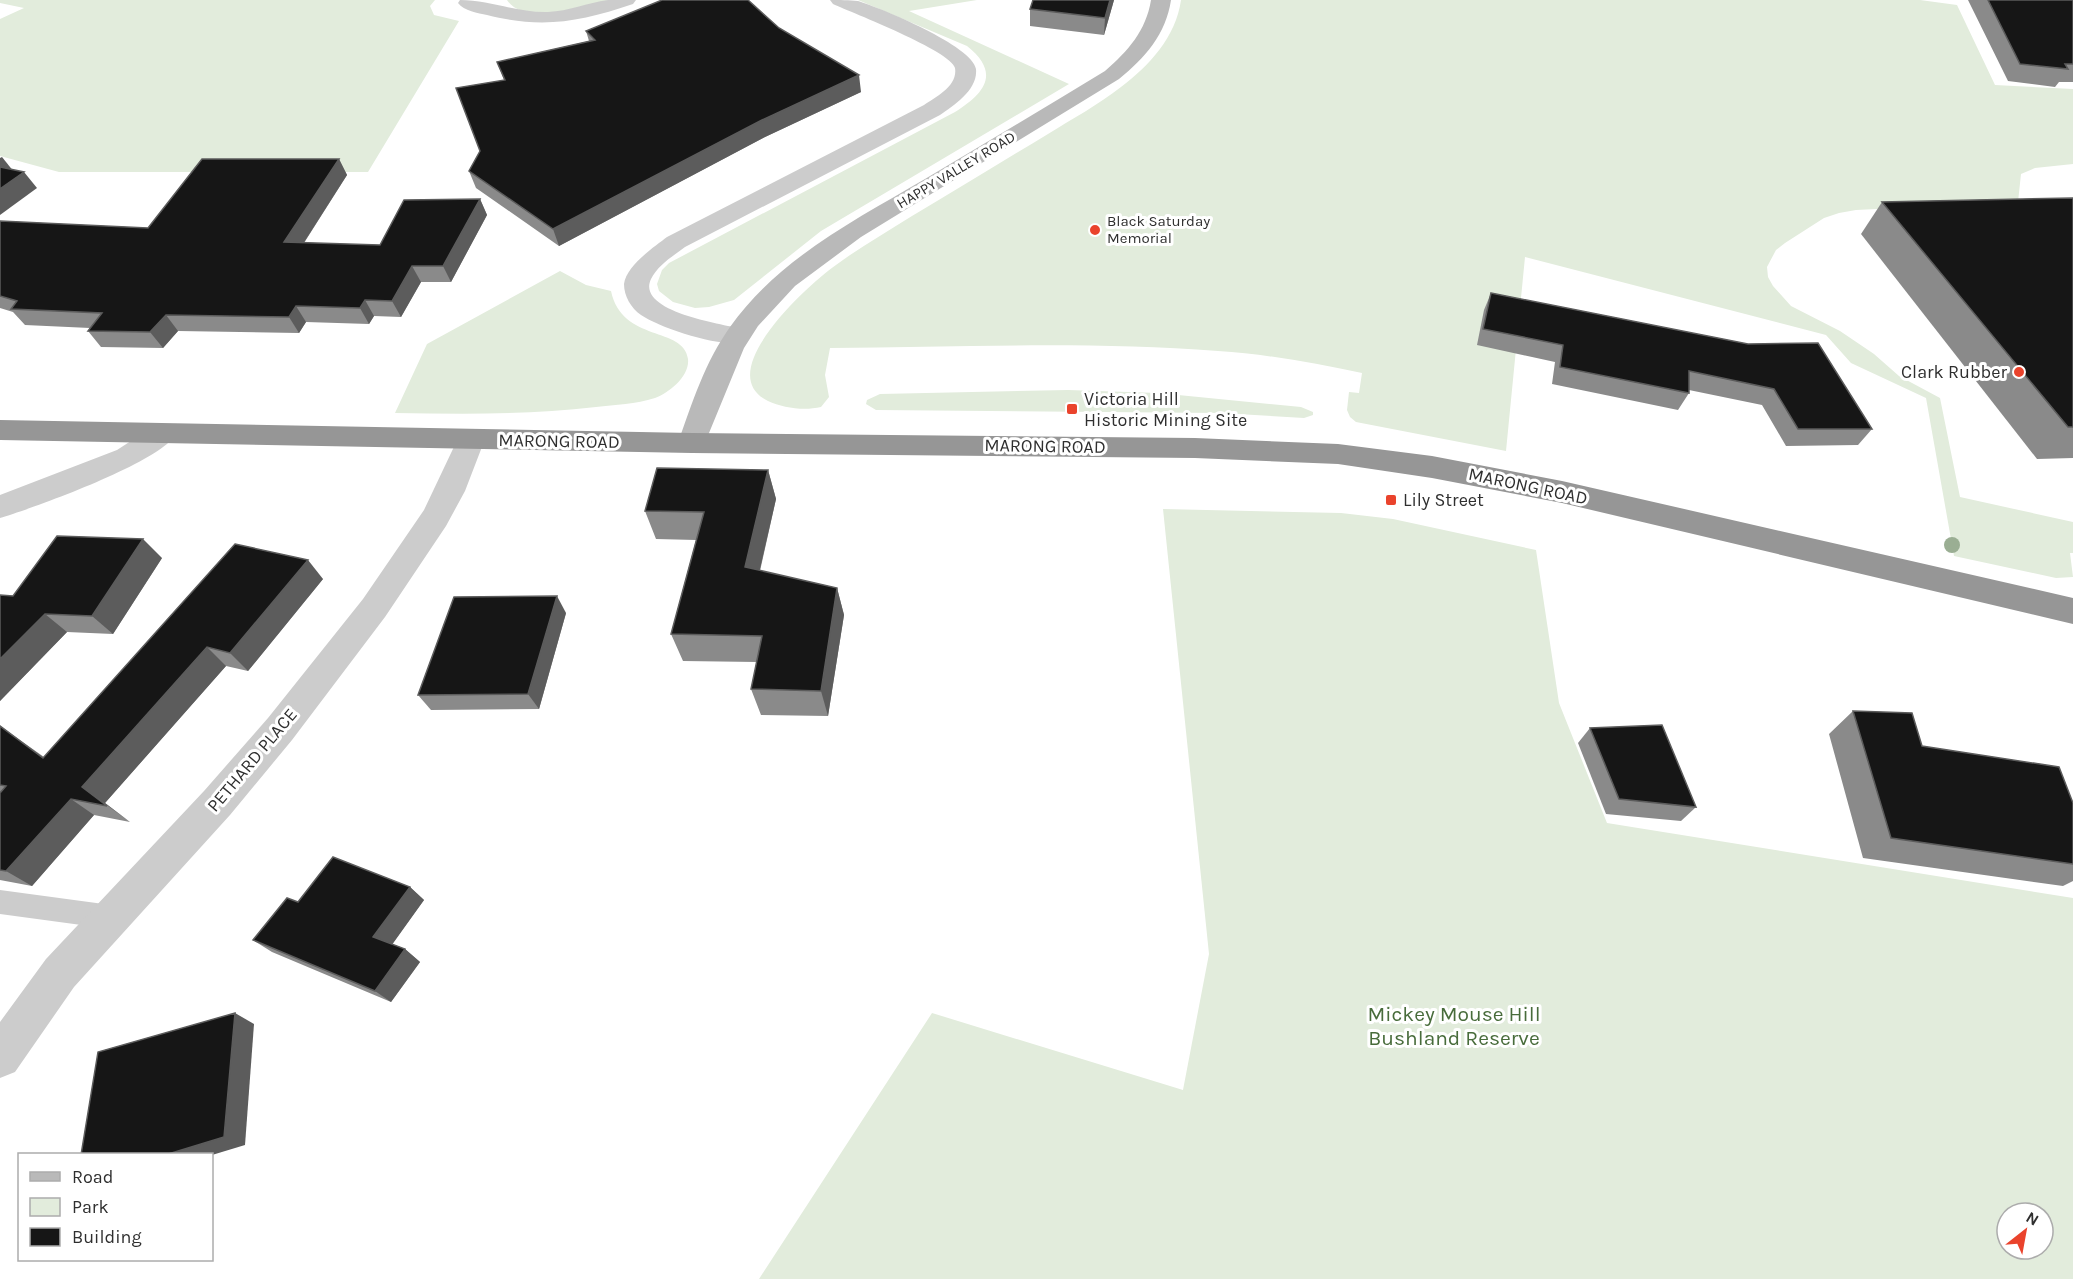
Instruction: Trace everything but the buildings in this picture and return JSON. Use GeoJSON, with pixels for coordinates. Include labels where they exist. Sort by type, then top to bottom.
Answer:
{"type":"FeatureCollection","features":[{"type":"Feature","properties":{"kind":"highway","name":"MARONG ROAD"},"geometry":{"type":"LineString","coordinates":[[0,430],[161,435],[692,443],[1195,448],[1320,453],[1378,459],[1562,492],[2073,611]]}},
{"type":"Feature","properties":{"kind":"street"},"geometry":{"type":"LineString","coordinates":[[468,3],[500,13],[541,20],[591,12],[626,0]]}},
{"type":"Feature","properties":{"kind":"street"},"geometry":{"type":"LineString","coordinates":[[738,336],[682,324],[650,309],[635,291],[636,279],[642,267],[676,242],[940,105],[957,91],[966,75],[966,68],[958,56],[947,48],[840,0]]}},
{"type":"Feature","properties":{"kind":"street","name":"HAPPY VALLEY ROAD"},"geometry":{"type":"LineString","coordinates":[[692,443],[716,377],[738,336],[749,320],[777,290],[836,244],[1112,75],[1128,62],[1146,41],[1160,12],[1161,0]]}},
{"type":"Feature","properties":{"kind":"street"},"geometry":{"type":"LineString","coordinates":[[0,507],[127,458],[161,435]]}},
{"type":"Feature","properties":{"kind":"street","name":"PETHARD PLACE"},"geometry":{"type":"LineString","coordinates":[[0,1057],[60,973],[196,826],[266,745],[374,608],[435,518],[450,491],[471,439]]}},
{"type":"Feature","properties":{"kind":"lane"},"geometry":{"type":"LineString","coordinates":[[0,902],[111,916]]}},
{"type":"Feature","properties":{"kind":"green space"},"geometry":{"type":"Polygon","coordinates":[[[0,0],[435,0],[430,6],[434,15],[459,21],[368,172],[59,172],[0,156],[0,19],[24,8],[0,3],[0,0]]]}},
{"type":"Feature","properties":{"kind":"green space"},"geometry":{"type":"Polygon","coordinates":[[[507,0],[614,0],[573,10],[542,13],[516,8],[507,0]]]}},
{"type":"Feature","properties":{"kind":"green space"},"geometry":{"type":"Polygon","coordinates":[[[858,0],[977,0],[909,11],[1069,84],[821,231],[734,300],[709,307],[695,308],[673,302],[659,291],[657,284],[662,270],[669,263],[955,112],[981,90],[986,74],[984,65],[967,46],[858,0]]]}},
{"type":"Feature","properties":{"kind":"green space"},"geometry":{"type":"Polygon","coordinates":[[[1181,0],[1920,0],[1957,5],[1995,85],[2073,89],[2073,164],[2035,168],[2021,174],[2018,202],[1856,210],[1824,218],[1776,250],[1767,267],[1768,277],[1791,306],[1840,331],[1874,354],[1899,376],[1940,398],[1960,497],[2073,522],[2073,553],[2070,553],[2073,577],[2056,578],[1954,556],[1926,398],[1851,363],[1826,335],[1525,257],[1506,451],[1356,422],[1347,410],[1349,392],[1359,393],[1362,373],[1290,359],[1236,352],[1073,345],[830,348],[825,375],[829,397],[821,407],[801,409],[780,405],[768,401],[753,388],[750,371],[757,351],[770,330],[806,290],[864,246],[1085,112],[1121,87],[1160,50],[1173,26],[1181,0]]]}},
{"type":"Feature","properties":{"kind":"green space"},"geometry":{"type":"Polygon","coordinates":[[[560,271],[586,285],[611,291],[617,307],[627,319],[639,327],[676,342],[684,349],[688,365],[678,383],[655,398],[640,402],[571,410],[471,414],[395,413],[427,344],[560,271]]]}},
{"type":"Feature","properties":{"kind":"green space"},"geometry":{"type":"Polygon","coordinates":[[[1068,390],[1158,393],[1301,407],[1313,412],[1313,415],[1304,418],[1220,413],[876,410],[866,404],[867,400],[880,394],[1068,390]]]}},
{"type":"Feature","properties":{"kind":"green space","name":"Mickey Mouse Hill Bushland Reserve"},"geometry":{"type":"Polygon","coordinates":[[[1163,509],[1341,513],[1393,519],[1536,550],[1559,703],[1607,823],[2073,898],[2073,1279],[759,1279],[932,1013],[1183,1090],[1209,954],[1163,509]]]}},
{"type":"Feature","properties":{"kind":"place","name":"Black Saturday Memorial"},"geometry":{"type":"Point","coordinates":[1095,230]}},
{"type":"Feature","properties":{"kind":"place","name":"Clark Rubber"},"geometry":{"type":"Point","coordinates":[2019,372]}},
{"type":"Feature","properties":{"kind":"place","name":"Victoria Hill Historic Mining Site"},"geometry":{"type":"Point","coordinates":[1072,409]}},
{"type":"Feature","properties":{"kind":"place","name":"Lily Street"},"geometry":{"type":"Point","coordinates":[1391,500]}}]}
